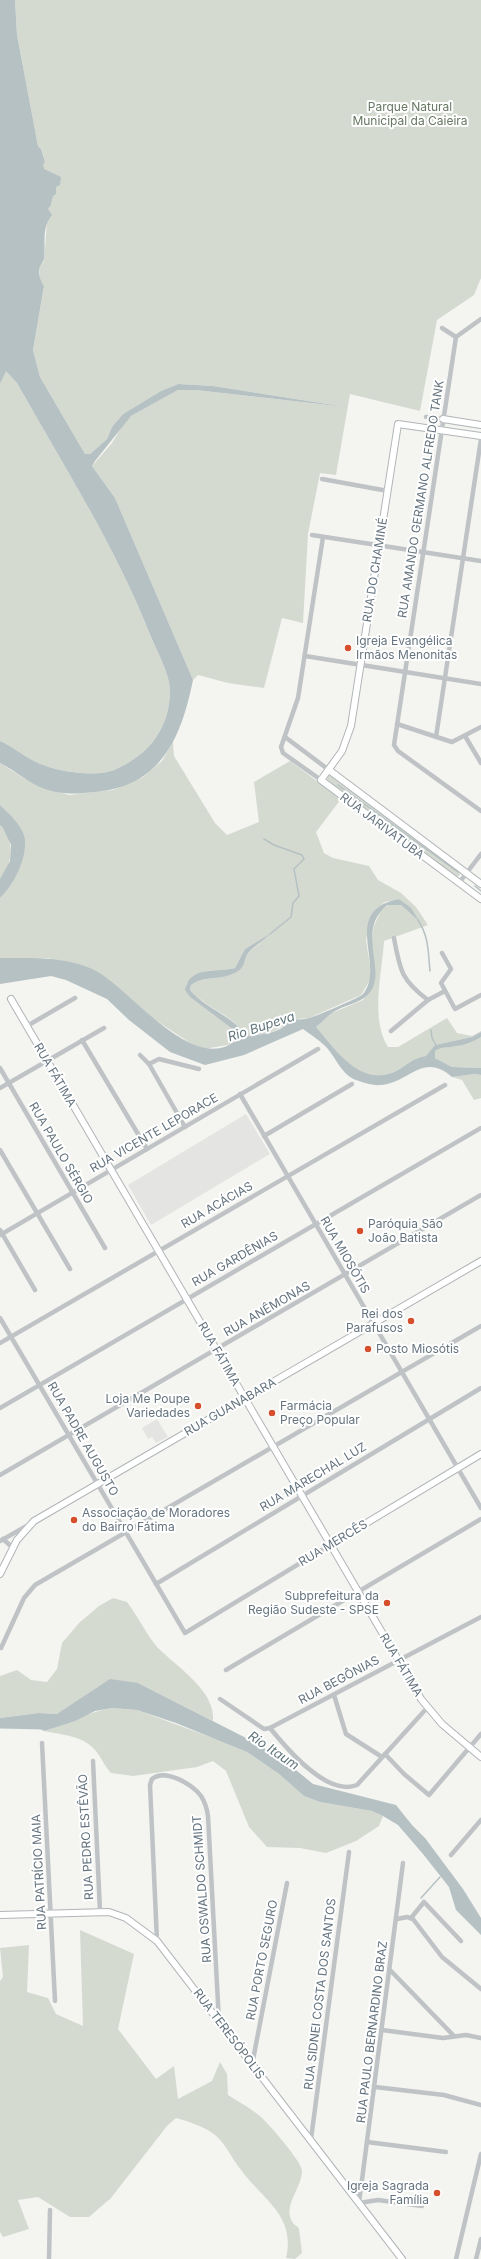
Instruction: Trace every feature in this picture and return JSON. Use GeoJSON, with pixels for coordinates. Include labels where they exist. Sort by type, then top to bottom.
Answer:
{"type":"FeatureCollection","features":[{"type":"Feature","properties":{"kind":"street"},"geometry":{"type":"LineString","coordinates":[[442,328],[456,337],[481,319]]}},
{"type":"Feature","properties":{"kind":"street","name":"RUA AMANDO GERMANO ALFREDO TANK"},"geometry":{"type":"LineString","coordinates":[[456,337],[394,745],[398,751],[481,811]]}},
{"type":"Feature","properties":{"kind":"street"},"geometry":{"type":"LineString","coordinates":[[426,417],[481,425]]}},
{"type":"Feature","properties":{"kind":"street","name":"RUA DO CHAMINÉ"},"geometry":{"type":"LineString","coordinates":[[321,780],[342,751],[349,734],[398,424],[442,430]]}},
{"type":"Feature","properties":{"kind":"street"},"geometry":{"type":"LineString","coordinates":[[436,737],[481,438],[442,430]]}},
{"type":"Feature","properties":{"kind":"street"},"geometry":{"type":"LineString","coordinates":[[322,479],[388,491]]}},
{"type":"Feature","properties":{"kind":"street"},"geometry":{"type":"LineString","coordinates":[[312,535],[481,561]]}},
{"type":"Feature","properties":{"kind":"street"},"geometry":{"type":"LineString","coordinates":[[285,737],[297,706],[323,537]]}},
{"type":"Feature","properties":{"kind":"street"},"geometry":{"type":"LineString","coordinates":[[305,656],[481,684]]}},
{"type":"Feature","properties":{"kind":"street"},"geometry":{"type":"LineString","coordinates":[[397,724],[452,742],[480,727],[481,721]]}},
{"type":"Feature","properties":{"kind":"street"},"geometry":{"type":"LineString","coordinates":[[465,736],[481,763]]}},
{"type":"Feature","properties":{"kind":"street","name":"RUA JARIVATUBA"},"geometry":{"type":"LineString","coordinates":[[481,884],[285,737],[281,747],[284,753],[481,899]]}},
{"type":"Feature","properties":{"kind":"street"},"geometry":{"type":"LineString","coordinates":[[459,883],[481,854]]}},
{"type":"Feature","properties":{"kind":"street"},"geometry":{"type":"LineString","coordinates":[[394,938],[398,962],[406,980],[428,1000]]}},
{"type":"Feature","properties":{"kind":"street"},"geometry":{"type":"LineString","coordinates":[[442,953],[451,969],[441,982],[456,1009],[481,995]]}},
{"type":"Feature","properties":{"kind":"street"},"geometry":{"type":"LineString","coordinates":[[391,1031],[428,1000],[445,991]]}},
{"type":"Feature","properties":{"kind":"street"},"geometry":{"type":"LineString","coordinates":[[27,1026],[75,998]]}},
{"type":"Feature","properties":{"kind":"street","name":"RUA FÁTIMA"},"geometry":{"type":"LineString","coordinates":[[11,999],[398,1660],[428,1708],[481,1756]]}},
{"type":"Feature","properties":{"kind":"street"},"geometry":{"type":"LineString","coordinates":[[0,1088],[104,1028]]}},
{"type":"Feature","properties":{"kind":"street"},"geometry":{"type":"LineString","coordinates":[[82,1040],[147,1149]]}},
{"type":"Feature","properties":{"kind":"street","name":"RUA VICENTE LEPORACE"},"geometry":{"type":"LineString","coordinates":[[1,1233],[318,1050]]}},
{"type":"Feature","properties":{"kind":"street"},"geometry":{"type":"LineString","coordinates":[[140,1055],[148,1064],[185,1127]]}},
{"type":"Feature","properties":{"kind":"street"},"geometry":{"type":"LineString","coordinates":[[148,1064],[159,1059],[199,1069]]}},
{"type":"Feature","properties":{"kind":"street","name":"RUA PAULO SÉRGIO"},"geometry":{"type":"LineString","coordinates":[[0,1068],[105,1248]]}},
{"type":"Feature","properties":{"kind":"street"},"geometry":{"type":"LineString","coordinates":[[264,1136],[352,1084]]}},
{"type":"Feature","properties":{"kind":"street","name":"RUA ACÁCIAS"},"geometry":{"type":"LineString","coordinates":[[0,1343],[445,1085]]}},
{"type":"Feature","properties":{"kind":"street","name":"RUA MIOSÓTIS"},"geometry":{"type":"LineString","coordinates":[[240,1094],[481,1508]]}},
{"type":"Feature","properties":{"kind":"street","name":"RUA GARDÊNIAS"},"geometry":{"type":"LineString","coordinates":[[0,1408],[481,1128]]}},
{"type":"Feature","properties":{"kind":"street"},"geometry":{"type":"LineString","coordinates":[[0,1150],[70,1269]]}},
{"type":"Feature","properties":{"kind":"street","name":"RUA ANÊMONAS"},"geometry":{"type":"LineString","coordinates":[[0,1475],[481,1195]]}},
{"type":"Feature","properties":{"kind":"street"},"geometry":{"type":"LineString","coordinates":[[1,1233],[35,1290]]}},
{"type":"Feature","properties":{"kind":"street","name":"RUA GUANABARA"},"geometry":{"type":"LineString","coordinates":[[0,1574],[23,1531],[34,1521],[481,1261]]}},
{"type":"Feature","properties":{"kind":"street","name":"RUA PADRE AUGUSTO"},"geometry":{"type":"LineString","coordinates":[[0,1318],[185,1633]]}},
{"type":"Feature","properties":{"kind":"street"},"geometry":{"type":"LineString","coordinates":[[1,1648],[28,1591],[35,1585],[481,1326]]}},
{"type":"Feature","properties":{"kind":"street","name":"RUA MARECHAL LUZ"},"geometry":{"type":"LineString","coordinates":[[156,1584],[481,1388]]}},
{"type":"Feature","properties":{"kind":"street","name":"RUA MERCÊS"},"geometry":{"type":"LineString","coordinates":[[185,1633],[481,1454]]}},
{"type":"Feature","properties":{"kind":"street"},"geometry":{"type":"LineString","coordinates":[[226,1670],[481,1519]]}},
{"type":"Feature","properties":{"kind":"street"},"geometry":{"type":"LineString","coordinates":[[2,1540],[34,1521]]}},
{"type":"Feature","properties":{"kind":"street"},"geometry":{"type":"LineString","coordinates":[[2,1540],[8,1541],[13,1548]]}},
{"type":"Feature","properties":{"kind":"street","name":"RUA BEGÔNIAS"},"geometry":{"type":"LineString","coordinates":[[270,1728],[481,1617]]}},
{"type":"Feature","properties":{"kind":"street"},"geometry":{"type":"LineString","coordinates":[[334,1695],[346,1734],[384,1756],[429,1795],[481,1734]]}},
{"type":"Feature","properties":{"kind":"street"},"geometry":{"type":"LineString","coordinates":[[220,1699],[264,1729],[270,1728],[285,1746],[322,1778],[336,1785],[357,1785],[428,1708]]}},
{"type":"Feature","properties":{"kind":"street","name":"RUA PATRÍCIO MAIA"},"geometry":{"type":"LineString","coordinates":[[42,1743],[55,2001]]}},
{"type":"Feature","properties":{"kind":"street","name":"RUA PEDRO ESTÊVÃO"},"geometry":{"type":"LineString","coordinates":[[93,1761],[100,1911]]}},
{"type":"Feature","properties":{"kind":"street","name":"RUA OSWALDO SCHMIDT"},"geometry":{"type":"LineString","coordinates":[[157,1942],[150,1786],[152,1779],[160,1775],[176,1778],[186,1783],[200,1795],[207,1810],[219,2022]]}},
{"type":"Feature","properties":{"kind":"street"},"geometry":{"type":"LineString","coordinates":[[451,1855],[481,1820]]}},
{"type":"Feature","properties":{"kind":"street","name":"RUA SIDNEI COSTA DOS SANTOS"},"geometry":{"type":"LineString","coordinates":[[311,2139],[349,1852]]}},
{"type":"Feature","properties":{"kind":"street","name":"RUA PAULO BERNARDINO BRAZ"},"geometry":{"type":"LineString","coordinates":[[359,2203],[397,1920],[403,1863]]}},
{"type":"Feature","properties":{"kind":"street","name":"RUA PORTO SEGURO"},"geometry":{"type":"LineString","coordinates":[[252,2066],[287,1883]]}},
{"type":"Feature","properties":{"kind":"street"},"geometry":{"type":"LineString","coordinates":[[411,1918],[424,1902],[461,1941]]}},
{"type":"Feature","properties":{"kind":"street","name":"RUA TERESÓPOLIS"},"geometry":{"type":"LineString","coordinates":[[0,1915],[100,1911],[126,1918],[157,1942],[252,2066],[311,2139],[402,2259]]}},
{"type":"Feature","properties":{"kind":"street"},"geometry":{"type":"LineString","coordinates":[[397,1920],[402,1917],[411,1918],[442,1957],[481,1989]]}},
{"type":"Feature","properties":{"kind":"street"},"geometry":{"type":"LineString","coordinates":[[390,1970],[454,2036]]}},
{"type":"Feature","properties":{"kind":"street"},"geometry":{"type":"LineString","coordinates":[[382,2030],[443,2038],[466,2034],[481,2038]]}},
{"type":"Feature","properties":{"kind":"street"},"geometry":{"type":"LineString","coordinates":[[375,2087],[444,2095],[481,2105]]}},
{"type":"Feature","properties":{"kind":"street"},"geometry":{"type":"LineString","coordinates":[[367,2142],[446,2152]]}},
{"type":"Feature","properties":{"kind":"street"},"geometry":{"type":"LineString","coordinates":[[456,2259],[481,2154]]}},
{"type":"Feature","properties":{"kind":"street"},"geometry":{"type":"LineString","coordinates":[[476,2177],[481,2179]]}},
{"type":"Feature","properties":{"kind":"street"},"geometry":{"type":"LineString","coordinates":[[359,2203],[378,2200],[422,2206]]}},
{"type":"Feature","properties":{"kind":"street"},"geometry":{"type":"LineString","coordinates":[[49,2259],[50,2210]]}},
{"type":"Feature","properties":{"kind":"street"},"geometry":{"type":"LineString","coordinates":[[476,2259],[481,2239]]}},
{"type":"Feature","properties":{"kind":"shaded area"},"geometry":{"type":"Polygon","coordinates":[[[0,0],[15,0],[17,35],[38,146],[41,149],[45,162],[43,165],[44,169],[61,177],[60,185],[56,187],[56,194],[53,196],[51,205],[48,209],[52,215],[46,225],[44,259],[39,269],[41,281],[44,286],[33,350],[40,377],[85,454],[90,454],[107,439],[112,427],[123,414],[161,391],[178,384],[213,386],[346,407],[196,390],[178,390],[131,416],[95,461],[92,466],[115,498],[193,680],[182,721],[174,739],[165,755],[153,769],[137,780],[119,788],[96,792],[70,794],[45,789],[33,784],[0,763],[0,741],[34,761],[51,768],[85,773],[114,770],[139,756],[155,739],[167,712],[170,692],[169,682],[165,670],[135,599],[87,505],[17,383],[6,371],[0,384],[0,0]]]}},
{"type":"Feature","properties":{"kind":"shaded area"},"geometry":{"type":"Polygon","coordinates":[[[0,805],[16,821],[22,830],[25,840],[25,847],[18,872],[10,887],[0,898],[0,879],[10,861],[11,845],[0,825],[0,805]]]}},
{"type":"Feature","properties":{"kind":"shaded area"},"geometry":{"type":"Polygon","coordinates":[[[399,899],[411,908],[419,921],[401,905],[387,905],[378,915],[374,926],[372,938],[375,982],[371,991],[363,999],[332,1013],[316,1027],[350,1064],[359,1070],[370,1074],[381,1075],[399,1070],[413,1060],[426,1056],[435,1045],[472,1037],[481,1032],[481,1037],[469,1043],[437,1049],[435,1051],[435,1058],[452,1067],[481,1068],[481,1075],[475,1074],[452,1077],[441,1070],[432,1067],[416,1071],[390,1083],[377,1085],[368,1084],[351,1078],[343,1070],[325,1045],[303,1029],[244,1055],[205,1065],[170,1052],[129,1020],[107,999],[66,980],[51,976],[0,984],[0,958],[46,958],[79,964],[106,977],[161,1024],[181,1038],[201,1047],[220,1048],[238,1039],[239,1034],[190,997],[185,990],[192,977],[198,973],[235,968],[245,949],[271,933],[249,952],[244,964],[236,973],[200,980],[191,985],[190,990],[196,997],[234,1023],[246,1036],[276,1031],[286,1025],[290,1020],[313,1017],[362,995],[369,983],[370,970],[367,927],[371,915],[381,905],[399,899]]]}},
{"type":"Feature","properties":{"kind":"shaded area"},"geometry":{"type":"Polygon","coordinates":[[[246,1114],[270,1154],[151,1225],[128,1185],[246,1114]]]}},
{"type":"Feature","properties":{"kind":"shaded area"},"geometry":{"type":"Polygon","coordinates":[[[157,1419],[168,1437],[156,1443],[152,1437],[148,1439],[142,1428],[157,1419]]]}},
{"type":"Feature","properties":{"kind":"shaded area"},"geometry":{"type":"Polygon","coordinates":[[[110,1679],[138,1683],[248,1739],[280,1757],[313,1784],[396,1805],[425,1838],[463,1889],[481,1918],[481,1935],[456,1910],[449,1887],[398,1825],[372,1811],[320,1802],[304,1796],[279,1774],[247,1752],[176,1723],[137,1710],[112,1708],[95,1711],[75,1721],[44,1731],[26,1721],[0,1727],[0,1718],[39,1713],[57,1714],[110,1679]]]}},
{"type":"Feature","properties":{"kind":"green space","name":"Parque Natural Municipal da Caieira"},"geometry":{"type":"Polygon","coordinates":[[[15,0],[481,0],[481,278],[474,295],[437,320],[420,411],[350,394],[336,475],[320,473],[308,534],[303,623],[282,618],[264,688],[228,683],[198,675],[193,680],[115,498],[92,466],[112,443],[124,423],[131,416],[178,390],[196,390],[346,407],[213,386],[178,384],[161,391],[123,414],[112,427],[107,439],[90,454],[85,454],[40,377],[33,350],[44,286],[40,279],[39,268],[44,261],[48,209],[51,204],[52,194],[42,165],[45,162],[41,149],[38,146],[17,35],[15,0]]]}},
{"type":"Feature","properties":{"kind":"green space"},"geometry":{"type":"Polygon","coordinates":[[[6,370],[17,383],[104,536],[135,599],[168,676],[170,692],[167,712],[155,739],[142,753],[125,765],[114,770],[85,773],[51,768],[34,761],[0,741],[0,384],[6,370]]]}},
{"type":"Feature","properties":{"kind":"green space"},"geometry":{"type":"Polygon","coordinates":[[[173,742],[174,756],[215,823],[227,835],[259,822],[254,782],[290,761],[341,799],[316,832],[324,853],[333,858],[369,866],[378,880],[401,893],[416,907],[428,925],[384,941],[378,1009],[383,1035],[388,1047],[398,1047],[447,1018],[457,1033],[472,1036],[481,1032],[472,1037],[435,1045],[427,1056],[413,1060],[399,1070],[381,1075],[370,1074],[349,1064],[316,1027],[332,1013],[363,1000],[375,981],[371,944],[374,926],[381,910],[387,905],[401,905],[417,919],[399,899],[385,902],[376,909],[370,922],[366,940],[370,966],[370,980],[361,995],[309,1018],[298,1019],[270,1033],[246,1036],[234,1022],[204,1002],[190,990],[191,985],[200,980],[227,976],[236,972],[242,965],[248,953],[268,935],[245,949],[235,968],[204,972],[192,978],[186,984],[190,997],[239,1034],[238,1039],[233,1044],[204,1049],[193,1045],[154,1019],[132,1000],[49,958],[0,958],[0,898],[14,879],[22,861],[25,844],[20,829],[0,805],[0,763],[25,779],[45,788],[69,795],[113,790],[143,777],[162,761],[173,742]]]}},
{"type":"Feature","properties":{"kind":"green space"},"geometry":{"type":"Polygon","coordinates":[[[328,776],[332,776],[459,870],[460,875],[456,877],[327,782],[328,776]]]}},
{"type":"Feature","properties":{"kind":"green space"},"geometry":{"type":"Polygon","coordinates":[[[0,825],[5,831],[10,844],[10,860],[8,867],[0,879],[0,825]]]}},
{"type":"Feature","properties":{"kind":"green space"},"geometry":{"type":"Polygon","coordinates":[[[481,1037],[481,1068],[452,1067],[435,1058],[435,1051],[438,1048],[458,1046],[481,1037]]]}},
{"type":"Feature","properties":{"kind":"green space"},"geometry":{"type":"Polygon","coordinates":[[[475,1074],[481,1075],[481,1098],[474,1100],[462,1080],[452,1077],[475,1074]]]}},
{"type":"Feature","properties":{"kind":"green space"},"geometry":{"type":"Polygon","coordinates":[[[113,1598],[127,1602],[158,1648],[194,1680],[208,1700],[212,1710],[213,1721],[138,1683],[71,1707],[57,1714],[39,1713],[0,1718],[0,1676],[17,1670],[31,1680],[47,1682],[57,1669],[62,1643],[79,1623],[99,1606],[113,1598]]]}},
{"type":"Feature","properties":{"kind":"green space"},"geometry":{"type":"Polygon","coordinates":[[[112,1708],[137,1710],[247,1752],[279,1774],[304,1796],[320,1802],[372,1811],[383,1816],[379,1826],[356,1841],[326,1853],[300,1848],[267,1847],[249,1827],[226,1771],[213,1761],[197,1767],[133,1776],[111,1773],[89,1744],[71,1736],[44,1731],[86,1715],[112,1708]]]}},
{"type":"Feature","properties":{"kind":"green space"},"geometry":{"type":"Polygon","coordinates":[[[80,1930],[134,1954],[118,2029],[156,2079],[174,2066],[178,2099],[212,2081],[220,2062],[227,2074],[228,2095],[261,2117],[291,2151],[302,2170],[289,2210],[293,2223],[299,2229],[302,2253],[295,2259],[286,2258],[288,2243],[286,2230],[276,2209],[241,2170],[222,2143],[215,2135],[206,2129],[176,2118],[167,2126],[111,2198],[89,2217],[70,2217],[38,2197],[18,2200],[29,2229],[3,2237],[0,2232],[0,1981],[3,1977],[0,1948],[29,1945],[27,1992],[48,1998],[56,2014],[83,2026],[80,1930]]]}},
{"type":"Feature","properties":{"kind":"waterway"},"geometry":{"type":"LineString","coordinates":[[338,785],[458,872]]}},
{"type":"Feature","properties":{"kind":"waterway"},"geometry":{"type":"LineString","coordinates":[[264,839],[274,845],[302,855],[304,859],[294,869],[299,896],[293,903],[291,917],[270,934]]}},
{"type":"Feature","properties":{"kind":"waterway"},"geometry":{"type":"LineString","coordinates":[[475,886],[481,891]]}},
{"type":"Feature","properties":{"kind":"waterway"},"geometry":{"type":"LineString","coordinates":[[418,920],[422,926],[426,938],[430,971]]}},
{"type":"Feature","properties":{"kind":"waterway"},"geometry":{"type":"LineString","coordinates":[[431,1030],[432,1038],[436,1045]]}},
{"type":"Feature","properties":{"kind":"waterway","name":"Rio Itaum"},"geometry":{"type":"LineString","coordinates":[[0,1724],[44,1725]]}},
{"type":"Feature","properties":{"kind":"waterway"},"geometry":{"type":"LineString","coordinates":[[421,1898],[440,1877]]}},
{"type":"Feature","properties":{"kind":"place","name":"Igreja Evangélica Irmãos Menonitas"},"geometry":{"type":"Point","coordinates":[348,648]}},
{"type":"Feature","properties":{"kind":"place","name":"Paróquia São João Batista"},"geometry":{"type":"Point","coordinates":[360,1231]}},
{"type":"Feature","properties":{"kind":"place","name":"Rei dos Parafusos"},"geometry":{"type":"Point","coordinates":[411,1321]}},
{"type":"Feature","properties":{"kind":"place","name":"Posto Miosótis"},"geometry":{"type":"Point","coordinates":[368,1349]}},
{"type":"Feature","properties":{"kind":"place","name":"Loja Me Poupe Variedades"},"geometry":{"type":"Point","coordinates":[198,1406]}},
{"type":"Feature","properties":{"kind":"place","name":"Farmácia Preço Popular"},"geometry":{"type":"Point","coordinates":[272,1413]}},
{"type":"Feature","properties":{"kind":"place","name":"Associação de Moradores do Bairro Fátima"},"geometry":{"type":"Point","coordinates":[74,1520]}},
{"type":"Feature","properties":{"kind":"place","name":"Subprefeitura da Região Sudeste - SPSE"},"geometry":{"type":"Point","coordinates":[387,1603]}},
{"type":"Feature","properties":{"kind":"place","name":"Igreja Sagrada Família"},"geometry":{"type":"Point","coordinates":[437,2193]}},
{"type":"Feature","properties":{"kind":"water label","name":"Rio Bupeva"},"geometry":{"type":"Point","coordinates":[261,1026]}}]}
